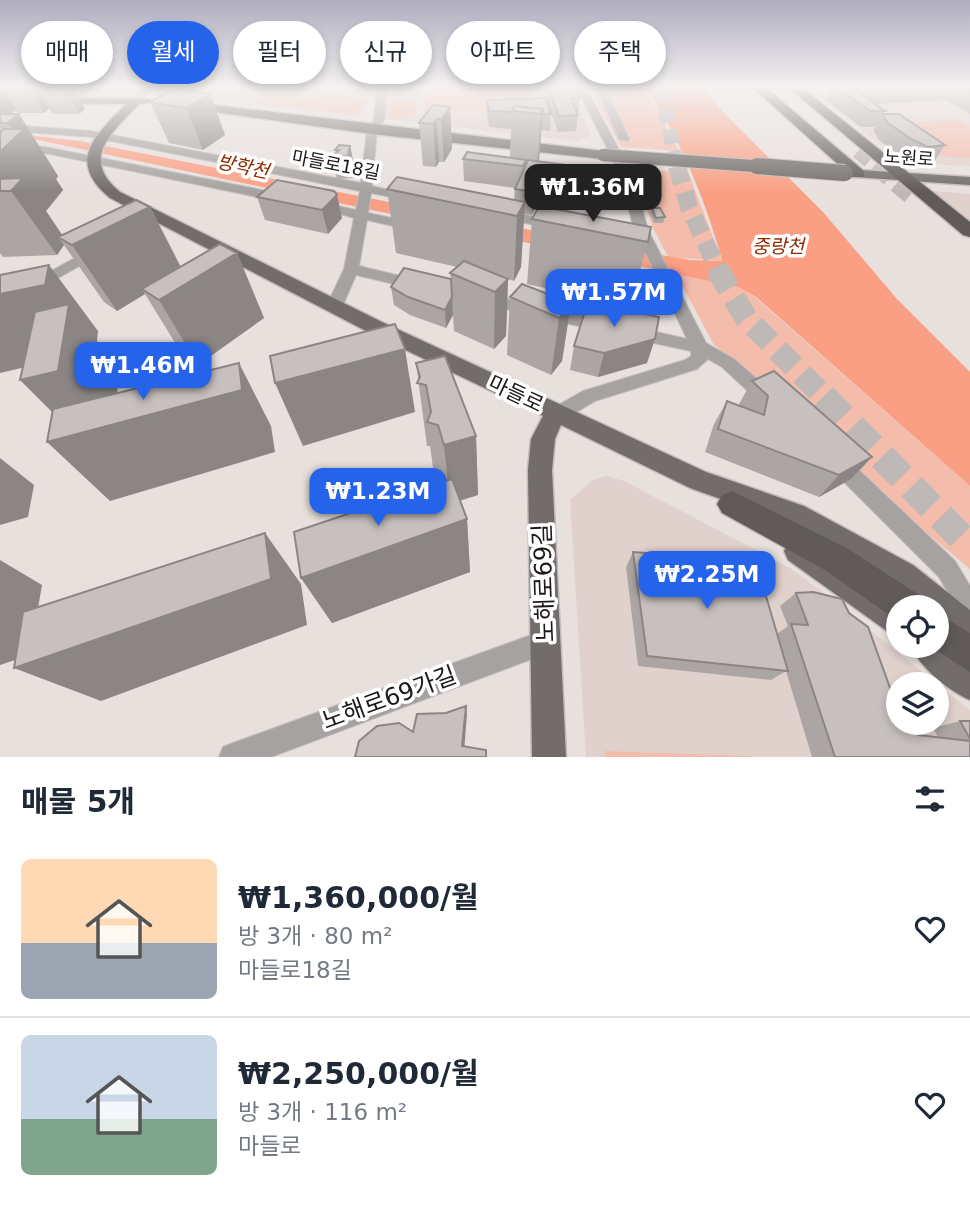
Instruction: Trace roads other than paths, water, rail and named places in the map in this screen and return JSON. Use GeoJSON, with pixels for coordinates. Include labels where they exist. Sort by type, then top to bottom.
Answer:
{"type":"FeatureCollection","features":[{"type":"Feature","properties":{"kind":"highway"},"geometry":{"type":"LineString","coordinates":[[795,121],[852,174]]}},
{"type":"Feature","properties":{"kind":"highway"},"geometry":{"type":"LineString","coordinates":[[823,121],[858,151]]}},
{"type":"Feature","properties":{"kind":"highway"},"geometry":{"type":"LineString","coordinates":[[838,121],[908,177],[970,232]]}},
{"type":"Feature","properties":{"kind":"highway"},"geometry":{"type":"LineString","coordinates":[[916,200],[970,247]]}},
{"type":"Feature","properties":{"kind":"highway"},"geometry":{"type":"LineString","coordinates":[[732,504],[836,559],[889,595]]}},
{"type":"Feature","properties":{"kind":"highway"},"geometry":{"type":"LineString","coordinates":[[949,639],[970,654]]}},
{"type":"Feature","properties":{"kind":"main road"},"geometry":{"type":"LineString","coordinates":[[97,149],[119,121]]}},
{"type":"Feature","properties":{"kind":"main road","name":"노원로"},"geometry":{"type":"LineString","coordinates":[[300,121],[603,155],[970,181]]}},
{"type":"Feature","properties":{"kind":"main road","name":"마들로"},"geometry":{"type":"LineString","coordinates":[[97,149],[92,171],[103,188],[149,220],[335,305],[699,480],[795,514],[903,575],[970,629]]}},
{"type":"Feature","properties":{"kind":"main road","name":"노해로69길"},"geometry":{"type":"LineString","coordinates":[[549,757],[540,470],[542,437],[547,424],[558,414]]}},
{"type":"Feature","properties":{"kind":"main road","name":"마들로"},"geometry":{"type":"LineString","coordinates":[[699,480],[886,615]]}},
{"type":"Feature","properties":{"kind":"main road"},"geometry":{"type":"LineString","coordinates":[[940,658],[970,684]]}},
{"type":"Feature","properties":{"kind":"street"},"geometry":{"type":"LineString","coordinates":[[335,305],[351,269],[366,191],[372,131],[378,121]]}},
{"type":"Feature","properties":{"kind":"street"},"geometry":{"type":"LineString","coordinates":[[558,414],[589,396],[691,365],[700,358],[699,347],[647,244],[627,176],[598,121]]}},
{"type":"Feature","properties":{"kind":"street"},"geometry":{"type":"LineString","coordinates":[[616,121],[624,139]]}},
{"type":"Feature","properties":{"kind":"street"},"geometry":{"type":"LineString","coordinates":[[0,127],[40,128],[97,149],[302,202],[424,229]]}},
{"type":"Feature","properties":{"kind":"street"},"geometry":{"type":"LineString","coordinates":[[0,144],[97,149]]}},
{"type":"Feature","properties":{"kind":"street","name":"마들로18길"},"geometry":{"type":"LineString","coordinates":[[97,149],[428,200]]}},
{"type":"Feature","properties":{"kind":"street"},"geometry":{"type":"LineString","coordinates":[[480,211],[572,228]]}},
{"type":"Feature","properties":{"kind":"street"},"geometry":{"type":"LineString","coordinates":[[631,238],[647,244]]}},
{"type":"Feature","properties":{"kind":"street"},"geometry":{"type":"LineString","coordinates":[[0,306],[109,243]]}},
{"type":"Feature","properties":{"kind":"street"},"geometry":{"type":"LineString","coordinates":[[601,267],[663,278]]}},
{"type":"Feature","properties":{"kind":"street"},"geometry":{"type":"LineString","coordinates":[[351,269],[439,289]]}},
{"type":"Feature","properties":{"kind":"street"},"geometry":{"type":"LineString","coordinates":[[466,295],[699,347],[728,363],[787,416]]}},
{"type":"Feature","properties":{"kind":"street"},"geometry":{"type":"LineString","coordinates":[[825,452],[947,569],[970,609]]}},
{"type":"Feature","properties":{"kind":"street","name":"노해로69가길"},"geometry":{"type":"LineString","coordinates":[[233,757],[545,642]]}},
{"type":"Feature","properties":{"kind":"water","name":"중랑천"},"geometry":{"type":"Polygon","coordinates":[[[667,121],[732,121],[823,212],[897,299],[970,372],[970,486],[756,297],[738,287],[0,132],[80,141],[632,250],[690,260],[722,261],[709,217],[667,121]]]}},
{"type":"Feature","properties":{"kind":"tunnel"},"geometry":{"type":"LineString","coordinates":[[668,121],[677,168]]}},
{"type":"Feature","properties":{"kind":"tunnel"},"geometry":{"type":"LineString","coordinates":[[858,151],[878,168]]}},
{"type":"Feature","properties":{"kind":"tunnel"},"geometry":{"type":"LineString","coordinates":[[677,166],[689,207],[718,270]]}},
{"type":"Feature","properties":{"kind":"tunnel"},"geometry":{"type":"LineString","coordinates":[[876,166],[916,200]]}},
{"type":"Feature","properties":{"kind":"tunnel"},"geometry":{"type":"LineString","coordinates":[[717,269],[746,318],[825,398]]}},
{"type":"Feature","properties":{"kind":"tunnel"},"geometry":{"type":"LineString","coordinates":[[823,397],[970,546]]}},
{"type":"Feature","properties":{"kind":"water label","name":"방학천"},"geometry":{"type":"Point","coordinates":[243,166]}}]}
